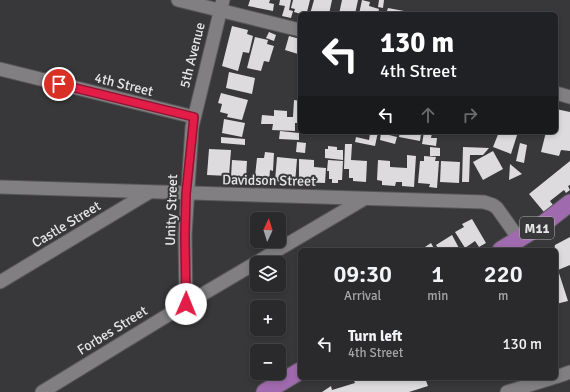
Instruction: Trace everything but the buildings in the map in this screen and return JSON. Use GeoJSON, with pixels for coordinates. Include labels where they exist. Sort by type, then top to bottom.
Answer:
{"type":"FeatureCollection","features":[{"type":"Feature","properties":{"kind":"main road","name":"M11"},"geometry":{"type":"LineString","coordinates":[[520,245],[542,224],[570,203]]}},
{"type":"Feature","properties":{"kind":"main road","name":"M11"},"geometry":{"type":"LineString","coordinates":[[509,248],[520,245],[570,217]]}},
{"type":"Feature","properties":{"kind":"main road"},"geometry":{"type":"LineString","coordinates":[[265,392],[298,372]]}},
{"type":"Feature","properties":{"kind":"main road"},"geometry":{"type":"LineString","coordinates":[[285,392],[305,380]]}},
{"type":"Feature","properties":{"kind":"street"},"geometry":{"type":"LineString","coordinates":[[178,0],[221,5],[298,29]]}},
{"type":"Feature","properties":{"kind":"street","name":"5th Avenue"},"geometry":{"type":"LineString","coordinates":[[194,117],[221,5]]}},
{"type":"Feature","properties":{"kind":"street","name":"4th Street"},"geometry":{"type":"LineString","coordinates":[[1,74],[194,117]]}},
{"type":"Feature","properties":{"kind":"street"},"geometry":{"type":"LineString","coordinates":[[558,94],[570,97]]}},
{"type":"Feature","properties":{"kind":"street","name":"Unity Street"},"geometry":{"type":"LineString","coordinates":[[186,304],[186,194],[194,117]]}},
{"type":"Feature","properties":{"kind":"street","name":"Davidson Street"},"geometry":{"type":"LineString","coordinates":[[0,187],[148,193],[474,201],[489,203],[497,208],[520,245]]}},
{"type":"Feature","properties":{"kind":"street","name":"Castle Street"},"geometry":{"type":"LineString","coordinates":[[0,282],[148,193]]}},
{"type":"Feature","properties":{"kind":"street","name":"Forbes Street"},"geometry":{"type":"LineString","coordinates":[[42,392],[186,304],[364,199]]}},
{"type":"Feature","properties":{"kind":"street"},"geometry":{"type":"LineString","coordinates":[[558,376],[570,372]]}},
{"type":"Feature","properties":{"kind":"street"},"geometry":{"type":"LineString","coordinates":[[507,392],[546,380]]}},
{"type":"Feature","properties":{"kind":"route"},"geometry":{"type":"LineString","coordinates":[[59,84],[135,104],[194,117],[189,153],[189,170],[186,194],[186,304]]}}]}
